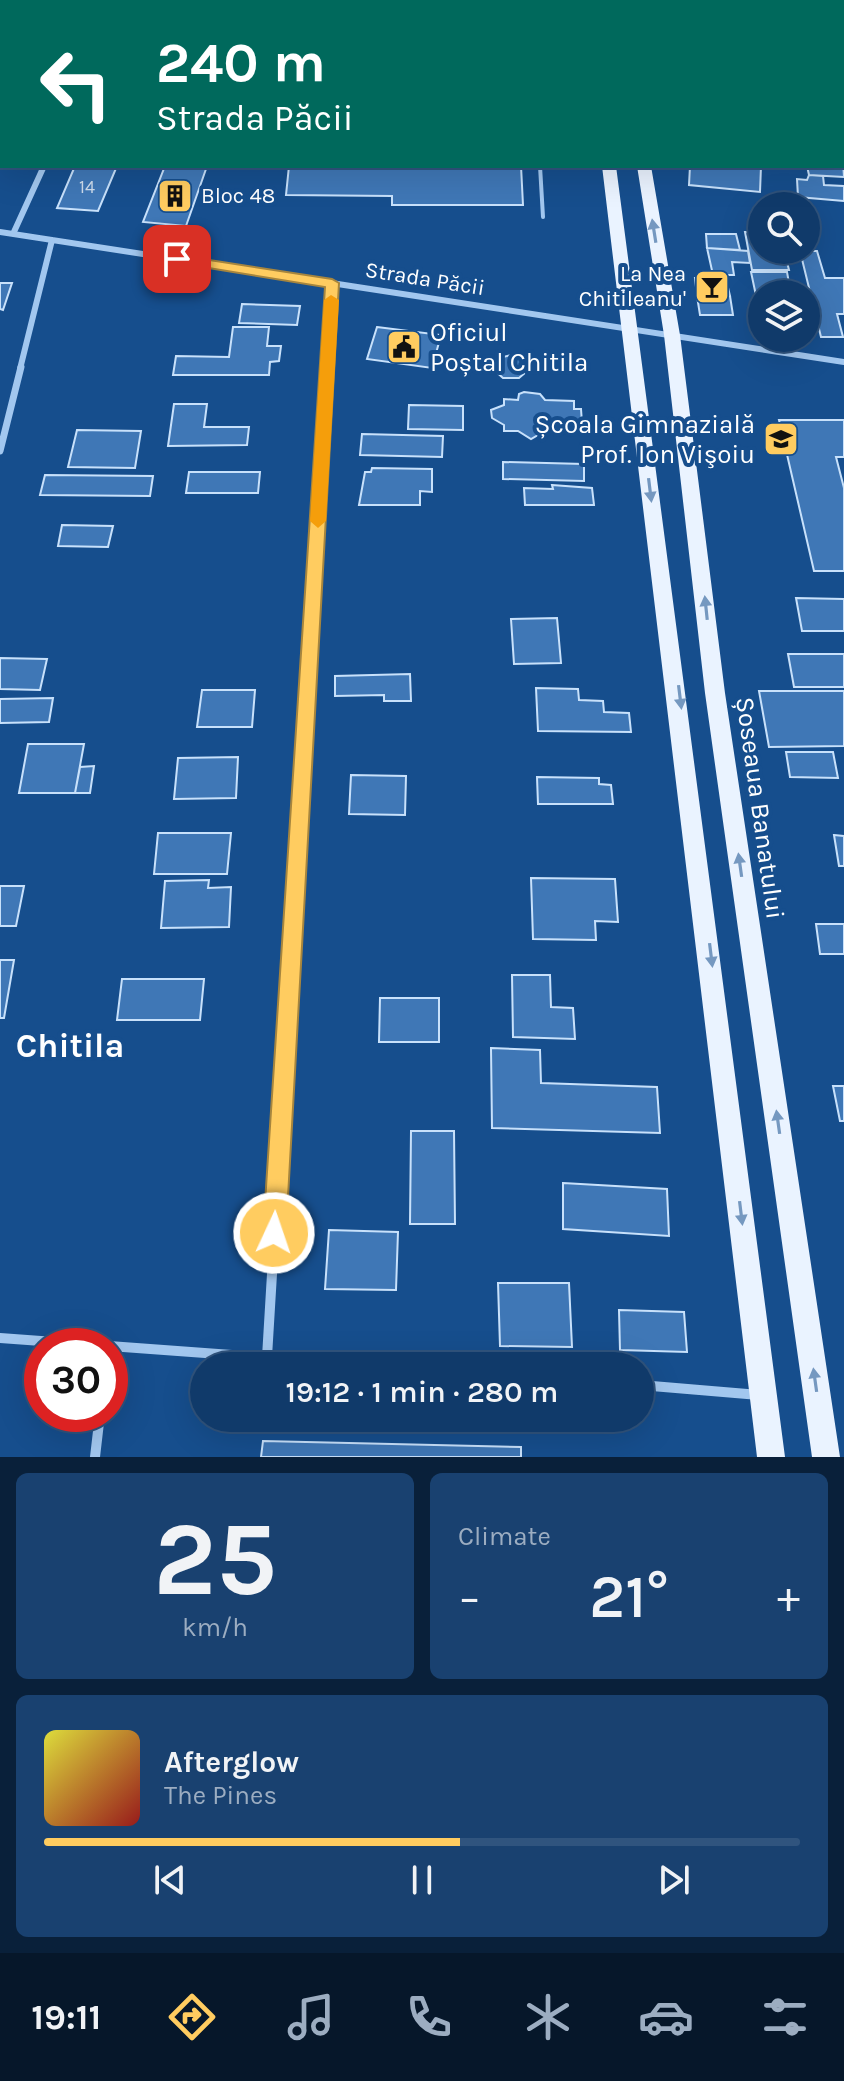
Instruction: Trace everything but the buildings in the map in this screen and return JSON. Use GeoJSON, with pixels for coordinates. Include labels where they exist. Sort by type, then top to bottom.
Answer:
{"type":"FeatureCollection","features":[{"type":"Feature","properties":{"kind":"main road"},"geometry":{"type":"LineString","coordinates":[[609,168],[681,709],[771,1457]]}},
{"type":"Feature","properties":{"kind":"main road","name":"Șoseaua Banatului"},"geometry":{"type":"LineString","coordinates":[[644,168],[672,335],[715,693],[826,1457]]}},
{"type":"Feature","properties":{"kind":"street"},"geometry":{"type":"LineString","coordinates":[[13,234],[43,168]]}},
{"type":"Feature","properties":{"kind":"street","name":"Strada Păcii"},"geometry":{"type":"LineString","coordinates":[[0,232],[844,362]]}},
{"type":"Feature","properties":{"kind":"street"},"geometry":{"type":"LineString","coordinates":[[0,451],[52,240]]}},
{"type":"Feature","properties":{"kind":"street"},"geometry":{"type":"LineString","coordinates":[[267,1352],[332,283]]}},
{"type":"Feature","properties":{"kind":"street"},"geometry":{"type":"LineString","coordinates":[[0,1338],[24,1340]]}},
{"type":"Feature","properties":{"kind":"street"},"geometry":{"type":"LineString","coordinates":[[128,1347],[195,1352]]}},
{"type":"Feature","properties":{"kind":"street"},"geometry":{"type":"LineString","coordinates":[[654,1386],[763,1395]]}},
{"type":"Feature","properties":{"kind":"street"},"geometry":{"type":"LineString","coordinates":[[95,1457],[98,1432]]}},
{"type":"Feature","properties":{"kind":"lane"},"geometry":{"type":"LineString","coordinates":[[540,168],[543,217]]}},
{"type":"Feature","properties":{"kind":"slow traffic"},"geometry":{"type":"LineString","coordinates":[[318,521],[331,300]]}},
{"type":"Feature","properties":{"kind":"place","name":"Bloc 48"},"geometry":{"type":"Point","coordinates":[175,196]}},
{"type":"Feature","properties":{"kind":"place","name":"La Nea Chitileanu'"},"geometry":{"type":"Point","coordinates":[712,287]}},
{"type":"Feature","properties":{"kind":"place","name":"Oficiul Poștal Chitila"},"geometry":{"type":"Point","coordinates":[404,347]}},
{"type":"Feature","properties":{"kind":"place","name":"Școala Gimnazială Prof. Ion Vişoiu"},"geometry":{"type":"Point","coordinates":[781,439]}},
{"type":"Feature","properties":{"kind":"district","name":"Chitila"},"geometry":{"type":"Point","coordinates":[70,1046]}},
{"type":"Feature","properties":{"kind":"route"},"geometry":{"type":"LineString","coordinates":[[177,259],[332,283],[274,1233]]}}]}
